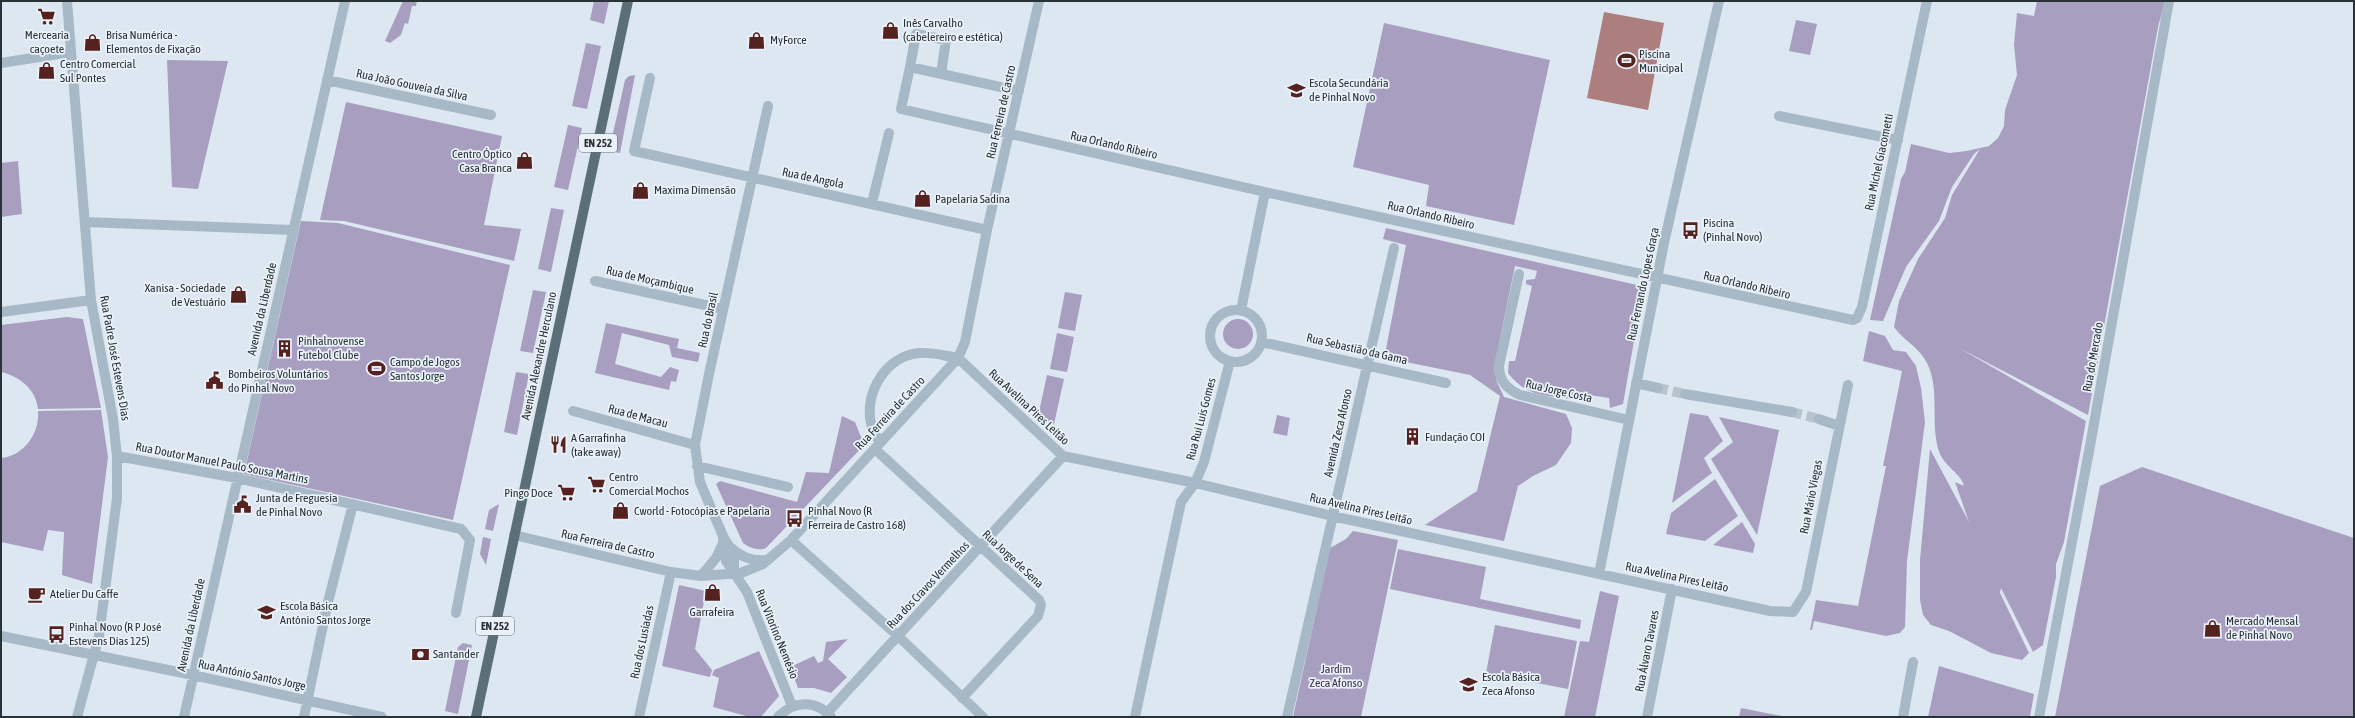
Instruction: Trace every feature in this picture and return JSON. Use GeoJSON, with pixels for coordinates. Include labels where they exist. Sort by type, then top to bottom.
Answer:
{"type":"FeatureCollection","features":[{"type":"Feature","properties":{"kind":"main road","name":"Avenida Alexandre Herculano"},"geometry":{"type":"LineString","coordinates":[[476,717],[628,1]]}},
{"type":"Feature","properties":{"kind":"street","name":"Rua Padre José Estevens Dias"},"geometry":{"type":"LineString","coordinates":[[66,1],[91,300],[113,419],[117,456],[117,498],[99,636],[93,654],[78,717]]}},
{"type":"Feature","properties":{"kind":"street","name":"Avenida da Liberdade"},"geometry":{"type":"LineString","coordinates":[[184,717],[236,478],[345,1]]}},
{"type":"Feature","properties":{"kind":"street","name":"Rua Ferreira de Castro"},"geometry":{"type":"LineString","coordinates":[[514,535],[671,572],[701,576],[734,574],[768,560],[791,540],[958,358],[965,342],[987,230],[1039,1]]}},
{"type":"Feature","properties":{"kind":"street","name":"Rua Fernando Lopes Graça"},"geometry":{"type":"LineString","coordinates":[[1599,574],[1657,278],[1719,1]]}},
{"type":"Feature","properties":{"kind":"street","name":"Rua Michel Giacometti"},"geometry":{"type":"LineString","coordinates":[[1847,320],[1856,318],[1862,307],[1927,1]]}},
{"type":"Feature","properties":{"kind":"street","name":"Rua do Mercado"},"geometry":{"type":"LineString","coordinates":[[2039,717],[2090,446],[2170,1]]}},
{"type":"Feature","properties":{"kind":"street"},"geometry":{"type":"LineString","coordinates":[[941,74],[946,40],[916,34],[910,67],[941,74],[1019,91]]}},
{"type":"Feature","properties":{"kind":"street"},"geometry":{"type":"LineString","coordinates":[[1,63],[71,52]]}},
{"type":"Feature","properties":{"kind":"street","name":"Rua Orlando Ribeiro"},"geometry":{"type":"LineString","coordinates":[[910,67],[901,109],[1009,135],[1847,320]]}},
{"type":"Feature","properties":{"kind":"street","name":"Rua de Angola"},"geometry":{"type":"LineString","coordinates":[[650,78],[634,151],[872,203],[987,230]]}},
{"type":"Feature","properties":{"kind":"street","name":"Rua João Gouveia da Silva"},"geometry":{"type":"LineString","coordinates":[[327,80],[491,115]]}},
{"type":"Feature","properties":{"kind":"street","name":"Rua do Brasil"},"geometry":{"type":"LineString","coordinates":[[725,542],[700,482],[697,466],[696,445],[723,309],[768,106]]}},
{"type":"Feature","properties":{"kind":"street"},"geometry":{"type":"LineString","coordinates":[[1779,116],[1898,140]]}},
{"type":"Feature","properties":{"kind":"street"},"geometry":{"type":"LineString","coordinates":[[872,203],[889,133]]}},
{"type":"Feature","properties":{"kind":"street"},"geometry":{"type":"LineString","coordinates":[[1242,310],[1265,192]]}},
{"type":"Feature","properties":{"kind":"street"},"geometry":{"type":"LineString","coordinates":[[85,222],[293,230]]}},
{"type":"Feature","properties":{"kind":"street","name":"Avenida Zeca Afonso"},"geometry":{"type":"LineString","coordinates":[[1287,717],[1394,248]]}},
{"type":"Feature","properties":{"kind":"street","name":"Rua Jorge Costa"},"geometry":{"type":"LineString","coordinates":[[1519,274],[1499,366],[1499,374],[1505,386],[1520,395],[1629,420]]}},
{"type":"Feature","properties":{"kind":"street","name":"Rua de Moçambique"},"geometry":{"type":"LineString","coordinates":[[595,281],[723,309]]}},
{"type":"Feature","properties":{"kind":"street"},"geometry":{"type":"LineString","coordinates":[[1,312],[91,300]]}},
{"type":"Feature","properties":{"kind":"street"},"geometry":{"type":"LineString","coordinates":[[1242,310],[1254,317],[1259,324],[1262,342],[1255,353],[1248,359],[1230,361],[1219,355],[1213,348],[1210,331],[1216,318],[1224,312],[1242,310]]}},
{"type":"Feature","properties":{"kind":"street","name":"Rua Sebastião da Gama"},"geometry":{"type":"LineString","coordinates":[[1262,342],[1446,383]]}},
{"type":"Feature","properties":{"kind":"street"},"geometry":{"type":"LineString","coordinates":[[877,446],[871,424],[870,404],[876,384],[883,373],[896,362],[918,353],[958,358]]}},
{"type":"Feature","properties":{"kind":"street","name":"Rua Avelina Pires Leitão"},"geometry":{"type":"LineString","coordinates":[[958,358],[1063,456],[1195,483],[1332,516],[1770,611],[1794,612]]}},
{"type":"Feature","properties":{"kind":"street","name":"Rua Rui Luis Gomes"},"geometry":{"type":"LineString","coordinates":[[1135,717],[1181,502],[1195,483],[1204,462],[1230,361]]}},
{"type":"Feature","properties":{"kind":"street"},"geometry":{"type":"LineString","coordinates":[[1636,383],[1658,388]]}},
{"type":"Feature","properties":{"kind":"street","name":"Rua Mário Viegas"},"geometry":{"type":"LineString","coordinates":[[1794,612],[1806,592],[1848,385]]}},
{"type":"Feature","properties":{"kind":"street"},"geometry":{"type":"LineString","coordinates":[[1684,394],[1792,412]]}},
{"type":"Feature","properties":{"kind":"street","name":"Rua de Macau"},"geometry":{"type":"LineString","coordinates":[[573,411],[696,445]]}},
{"type":"Feature","properties":{"kind":"street"},"geometry":{"type":"LineString","coordinates":[[1819,419],[1839,426]]}},
{"type":"Feature","properties":{"kind":"street","name":"Rua Jorge de Sena"},"geometry":{"type":"LineString","coordinates":[[877,446],[980,546],[1039,600],[1041,610],[1038,616],[962,698]]}},
{"type":"Feature","properties":{"kind":"street","name":"Rua Doutor Manuel Paulo Sousa Martins"},"geometry":{"type":"LineString","coordinates":[[117,456],[236,478],[461,529],[470,540],[456,613]]}},
{"type":"Feature","properties":{"kind":"street","name":"Rua dos Cravos Vermelhos"},"geometry":{"type":"LineString","coordinates":[[829,715],[898,636],[1063,456]]}},
{"type":"Feature","properties":{"kind":"street"},"geometry":{"type":"LineString","coordinates":[[697,466],[788,487]]}},
{"type":"Feature","properties":{"kind":"street"},"geometry":{"type":"LineString","coordinates":[[304,717],[327,606],[352,504]]}},
{"type":"Feature","properties":{"kind":"street"},"geometry":{"type":"LineString","coordinates":[[791,540],[898,636],[983,717]]}},
{"type":"Feature","properties":{"kind":"street"},"geometry":{"type":"LineString","coordinates":[[701,576],[716,558],[725,542],[737,554],[746,558],[768,560]]}},
{"type":"Feature","properties":{"kind":"street","name":"Rua Vitorino Nemésio"},"geometry":{"type":"LineString","coordinates":[[725,542],[726,561],[747,592],[792,706]]}},
{"type":"Feature","properties":{"kind":"street","name":"Rua dos Lusíadas"},"geometry":{"type":"LineString","coordinates":[[639,717],[671,572]]}},
{"type":"Feature","properties":{"kind":"street","name":"Rua Álvaro Tavares"},"geometry":{"type":"LineString","coordinates":[[1647,717],[1672,589]]}},
{"type":"Feature","properties":{"kind":"street","name":"Rua António Santos Jorge"},"geometry":{"type":"LineString","coordinates":[[1,636],[193,675],[382,717]]}},
{"type":"Feature","properties":{"kind":"street"},"geometry":{"type":"LineString","coordinates":[[1903,717],[1913,662]]}},
{"type":"Feature","properties":{"kind":"street"},"geometry":{"type":"LineString","coordinates":[[778,717],[792,706],[811,705],[829,715]]}},
{"type":"Feature","properties":{"kind":"green space"},"geometry":{"type":"Polygon","coordinates":[[[403,1],[417,1],[416,6],[412,6],[408,24],[405,23],[401,35],[390,43],[385,41],[403,1]]]}},
{"type":"Feature","properties":{"kind":"green space"},"geometry":{"type":"Polygon","coordinates":[[[594,1],[609,1],[604,24],[590,20],[594,1]]]}},
{"type":"Feature","properties":{"kind":"green space"},"geometry":{"type":"Polygon","coordinates":[[[2037,1],[2165,1],[2158,27],[2088,415],[1959,348],[2086,421],[2064,542],[2056,564],[2056,577],[2043,645],[2033,652],[2001,588],[2000,593],[2029,653],[2022,660],[1991,653],[1949,631],[1931,625],[1923,615],[1920,600],[1920,560],[1930,449],[1969,522],[1955,482],[1964,486],[1963,482],[1942,458],[1937,443],[1935,432],[1933,385],[1927,363],[1916,348],[1894,327],[1899,301],[1918,259],[1945,218],[1952,195],[1980,149],[1974,154],[1952,187],[1939,221],[1906,267],[1883,321],[1870,320],[1901,179],[1905,172],[1911,144],[1949,153],[1989,146],[1998,138],[2004,126],[2005,110],[2017,75],[2014,45],[2017,13],[2034,16],[2037,1]]]}},
{"type":"Feature","properties":{"kind":"green space"},"geometry":{"type":"Polygon","coordinates":[[[1796,20],[1817,24],[1810,55],[1789,51],[1796,20]]]}},
{"type":"Feature","properties":{"kind":"green space"},"geometry":{"type":"Polygon","coordinates":[[[1384,23],[1550,60],[1514,225],[1426,206],[1429,185],[1353,167],[1384,23]]]}},
{"type":"Feature","properties":{"kind":"green space"},"geometry":{"type":"Polygon","coordinates":[[[586,43],[601,46],[587,109],[572,106],[586,43]]]}},
{"type":"Feature","properties":{"kind":"green space"},"geometry":{"type":"Polygon","coordinates":[[[167,60],[228,61],[198,189],[172,187],[167,60]]]}},
{"type":"Feature","properties":{"kind":"green space"},"geometry":{"type":"Polygon","coordinates":[[[635,75],[620,153],[609,151],[625,80],[629,76],[635,75]]]}},
{"type":"Feature","properties":{"kind":"green space"},"geometry":{"type":"Polygon","coordinates":[[[346,102],[502,136],[484,225],[521,229],[514,261],[344,221],[320,220],[346,102]]]}},
{"type":"Feature","properties":{"kind":"green space"},"geometry":{"type":"Polygon","coordinates":[[[568,125],[582,128],[568,190],[554,187],[568,125]]]}},
{"type":"Feature","properties":{"kind":"green space"},"geometry":{"type":"Polygon","coordinates":[[[18,161],[22,214],[1,217],[1,163],[18,161]]]}},
{"type":"Feature","properties":{"kind":"green space"},"geometry":{"type":"Polygon","coordinates":[[[551,208],[564,210],[551,272],[538,269],[551,208]]]}},
{"type":"Feature","properties":{"kind":"green space","name":"Campo de Jogos Santos Jorge"},"geometry":{"type":"Polygon","coordinates":[[[301,221],[338,223],[510,265],[453,520],[244,474],[301,221]]]}},
{"type":"Feature","properties":{"kind":"green space"},"geometry":{"type":"Polygon","coordinates":[[[1386,228],[1637,285],[1643,289],[1623,404],[1610,408],[1609,398],[1576,393],[1574,399],[1537,394],[1522,387],[1508,373],[1509,361],[1515,361],[1532,286],[1526,284],[1526,280],[1535,279],[1537,271],[1515,266],[1494,368],[1497,382],[1504,397],[1566,414],[1572,428],[1571,443],[1556,465],[1533,476],[1518,486],[1504,541],[1425,525],[1477,491],[1500,396],[1470,375],[1391,359],[1385,354],[1406,245],[1383,239],[1386,228]]]}},
{"type":"Feature","properties":{"kind":"green space"},"geometry":{"type":"Polygon","coordinates":[[[533,290],[546,292],[533,353],[520,351],[533,290]]]}},
{"type":"Feature","properties":{"kind":"green space"},"geometry":{"type":"Polygon","coordinates":[[[1065,292],[1082,295],[1075,331],[1058,328],[1065,292]]]}},
{"type":"Feature","properties":{"kind":"green space"},"geometry":{"type":"Polygon","coordinates":[[[67,317],[83,319],[101,408],[38,409],[34,395],[26,384],[8,374],[1,372],[1,325],[67,317]]]}},
{"type":"Feature","properties":{"kind":"green space"},"geometry":{"type":"Polygon","coordinates":[[[1238,319],[1249,323],[1253,334],[1249,345],[1238,349],[1227,345],[1223,334],[1227,323],[1238,319]]]}},
{"type":"Feature","properties":{"kind":"green space"},"geometry":{"type":"Polygon","coordinates":[[[606,323],[679,339],[677,348],[700,353],[698,362],[672,357],[669,345],[622,333],[615,364],[661,377],[670,367],[679,370],[676,382],[671,381],[669,390],[595,373],[606,323]]]}},
{"type":"Feature","properties":{"kind":"green space"},"geometry":{"type":"Polygon","coordinates":[[[1869,331],[1885,336],[1893,350],[1906,352],[1916,366],[1921,388],[1925,422],[1907,561],[1905,627],[1900,633],[1886,636],[1814,621],[1812,630],[1810,630],[1816,600],[1858,606],[1886,466],[1883,466],[1902,371],[1863,361],[1869,331]]]}},
{"type":"Feature","properties":{"kind":"green space"},"geometry":{"type":"Polygon","coordinates":[[[1057,333],[1074,337],[1067,372],[1050,369],[1057,333]]]}},
{"type":"Feature","properties":{"kind":"green space"},"geometry":{"type":"Polygon","coordinates":[[[516,372],[529,374],[517,435],[504,432],[516,372]]]}},
{"type":"Feature","properties":{"kind":"green space"},"geometry":{"type":"Polygon","coordinates":[[[1047,375],[1064,379],[1054,424],[1044,422],[1039,412],[1047,375]]]}},
{"type":"Feature","properties":{"kind":"green space"},"geometry":{"type":"Polygon","coordinates":[[[101,410],[108,457],[92,584],[62,575],[64,532],[48,530],[43,551],[1,542],[1,458],[17,453],[29,442],[36,427],[38,411],[101,410]]]}},
{"type":"Feature","properties":{"kind":"green space"},"geometry":{"type":"Polygon","coordinates":[[[1690,413],[1708,416],[1723,441],[1704,458],[1712,473],[1672,503],[1690,413]]]}},
{"type":"Feature","properties":{"kind":"green space"},"geometry":{"type":"Polygon","coordinates":[[[1277,415],[1290,418],[1287,436],[1273,433],[1277,415]]]}},
{"type":"Feature","properties":{"kind":"green space"},"geometry":{"type":"Polygon","coordinates":[[[842,416],[855,422],[861,437],[868,441],[766,548],[754,548],[743,543],[716,484],[720,481],[797,502],[806,472],[829,473],[842,416]]]}},
{"type":"Feature","properties":{"kind":"green space"},"geometry":{"type":"Polygon","coordinates":[[[1719,417],[1779,430],[1757,535],[1711,459],[1733,442],[1719,417]]]}},
{"type":"Feature","properties":{"kind":"green space","name":"Mercado Mensal de Pinhal Novo"},"geometry":{"type":"Polygon","coordinates":[[[2142,467],[2354,538],[2354,717],[2055,717],[2100,486],[2142,467]]]}},
{"type":"Feature","properties":{"kind":"green space"},"geometry":{"type":"Polygon","coordinates":[[[1715,479],[1738,516],[1705,541],[1666,534],[1671,513],[1715,479]]]}},
{"type":"Feature","properties":{"kind":"green space"},"geometry":{"type":"Polygon","coordinates":[[[499,504],[493,531],[485,529],[489,510],[499,504]]]}},
{"type":"Feature","properties":{"kind":"green space"},"geometry":{"type":"Polygon","coordinates":[[[1742,522],[1755,544],[1753,553],[1713,545],[1742,522]]]}},
{"type":"Feature","properties":{"kind":"green space","name":"Jardim Zeca Afonso"},"geometry":{"type":"Polygon","coordinates":[[[1353,531],[1398,540],[1361,717],[1293,717],[1330,548],[1346,539],[1353,531]]]}},
{"type":"Feature","properties":{"kind":"green space"},"geometry":{"type":"Polygon","coordinates":[[[483,537],[491,539],[486,565],[480,554],[483,537]]]}},
{"type":"Feature","properties":{"kind":"green space"},"geometry":{"type":"Polygon","coordinates":[[[1398,549],[1486,567],[1480,599],[1581,620],[1580,629],[1390,589],[1398,549]]]}},
{"type":"Feature","properties":{"kind":"green space"},"geometry":{"type":"Polygon","coordinates":[[[679,585],[706,591],[695,649],[712,670],[710,677],[662,666],[679,585]]]}},
{"type":"Feature","properties":{"kind":"green space"},"geometry":{"type":"Polygon","coordinates":[[[1600,591],[1619,596],[1595,717],[1564,717],[1580,641],[1589,642],[1600,591]]]}},
{"type":"Feature","properties":{"kind":"green space"},"geometry":{"type":"Polygon","coordinates":[[[1495,625],[1577,641],[1568,689],[1486,673],[1495,625]]]}},
{"type":"Feature","properties":{"kind":"green space"},"geometry":{"type":"Polygon","coordinates":[[[848,639],[828,659],[847,677],[831,693],[814,688],[798,688],[790,667],[814,656],[818,663],[823,661],[826,642],[848,639]]]}},
{"type":"Feature","properties":{"kind":"green space"},"geometry":{"type":"Polygon","coordinates":[[[463,643],[472,645],[458,714],[445,711],[458,647],[463,643]]]}},
{"type":"Feature","properties":{"kind":"green space"},"geometry":{"type":"Polygon","coordinates":[[[759,651],[779,696],[761,717],[750,717],[713,707],[719,678],[712,675],[714,670],[759,651]]]}},
{"type":"Feature","properties":{"kind":"green space"},"geometry":{"type":"Polygon","coordinates":[[[1939,666],[2034,694],[2030,717],[1928,717],[1939,666]]]}},
{"type":"Feature","properties":{"kind":"green space"},"geometry":{"type":"Polygon","coordinates":[[[1741,708],[1787,717],[1739,717],[1741,708]]]}},
{"type":"Feature","properties":{"kind":"shaded area","name":"Piscina Municipal"},"geometry":{"type":"Polygon","coordinates":[[[1604,12],[1664,23],[1648,110],[1587,98],[1604,12]]]}},
{"type":"Feature","properties":{"kind":"tunnel"},"geometry":{"type":"LineString","coordinates":[[1658,388],[1685,394]]}},
{"type":"Feature","properties":{"kind":"tunnel"},"geometry":{"type":"LineString","coordinates":[[1792,412],[1819,419]]}},
{"type":"Feature","properties":{"kind":"place","name":"Mercearia caçoete"},"geometry":{"type":"Point","coordinates":[47,16]}},
{"type":"Feature","properties":{"kind":"place","name":"Inês Carvalho (cabelereiro e estética)"},"geometry":{"type":"Point","coordinates":[890,30]}},
{"type":"Feature","properties":{"kind":"place","name":"MyForce"},"geometry":{"type":"Point","coordinates":[757,40]}},
{"type":"Feature","properties":{"kind":"place","name":"Brisa Numérica - Elementos de Fixação"},"geometry":{"type":"Point","coordinates":[93,42]}},
{"type":"Feature","properties":{"kind":"place","name":"Piscina Municipal"},"geometry":{"type":"Point","coordinates":[1626,61]}},
{"type":"Feature","properties":{"kind":"place","name":"Centro Comercial Sul Pontes"},"geometry":{"type":"Point","coordinates":[47,71]}},
{"type":"Feature","properties":{"kind":"place","name":"Escola Secundária de Pinhal Novo"},"geometry":{"type":"Point","coordinates":[1296,90]}},
{"type":"Feature","properties":{"kind":"place","name":"Centro Óptico Casa Branca"},"geometry":{"type":"Point","coordinates":[525,161]}},
{"type":"Feature","properties":{"kind":"place","name":"Maxima Dimensão"},"geometry":{"type":"Point","coordinates":[641,190]}},
{"type":"Feature","properties":{"kind":"place","name":"Papelaria Sadina"},"geometry":{"type":"Point","coordinates":[922,199]}},
{"type":"Feature","properties":{"kind":"place","name":"Piscina (Pinhal Novo)"},"geometry":{"type":"Point","coordinates":[1690,230]}},
{"type":"Feature","properties":{"kind":"place","name":"Xanisa - Sociedade de Vestuário"},"geometry":{"type":"Point","coordinates":[239,295]}},
{"type":"Feature","properties":{"kind":"place","name":"Pinhalnovense Futebol Clube"},"geometry":{"type":"Point","coordinates":[285,348]}},
{"type":"Feature","properties":{"kind":"place","name":"Campo de Jogos Santos Jorge"},"geometry":{"type":"Point","coordinates":[377,369]}},
{"type":"Feature","properties":{"kind":"place","name":"Bombeiros Voluntários do Pinhal Novo"},"geometry":{"type":"Point","coordinates":[215,381]}},
{"type":"Feature","properties":{"kind":"place","name":"Fundação COI"},"geometry":{"type":"Point","coordinates":[1412,437]}},
{"type":"Feature","properties":{"kind":"place","name":"A Garrafinha (take away)"},"geometry":{"type":"Point","coordinates":[558,445]}},
{"type":"Feature","properties":{"kind":"place","name":"Centro Comercial Mochos"},"geometry":{"type":"Point","coordinates":[596,484]}},
{"type":"Feature","properties":{"kind":"place","name":"Pingo Doce"},"geometry":{"type":"Point","coordinates":[566,493]}},
{"type":"Feature","properties":{"kind":"place","name":"Junta de Freguesia de Pinhal Novo"},"geometry":{"type":"Point","coordinates":[243,505]}},
{"type":"Feature","properties":{"kind":"place","name":"Cworld - Fotocópias e Papelaria"},"geometry":{"type":"Point","coordinates":[621,511]}},
{"type":"Feature","properties":{"kind":"place","name":"Pinhal Novo (R Ferreira de Castro 168)"},"geometry":{"type":"Point","coordinates":[795,518]}},
{"type":"Feature","properties":{"kind":"place","name":"Garrafeira"},"geometry":{"type":"Point","coordinates":[712,593]}},
{"type":"Feature","properties":{"kind":"place","name":"Atelier Du Caffe"},"geometry":{"type":"Point","coordinates":[37,594]}},
{"type":"Feature","properties":{"kind":"place","name":"Escola Básica António Santos Jorge"},"geometry":{"type":"Point","coordinates":[267,613]}},
{"type":"Feature","properties":{"kind":"place","name":"Mercado Mensal de Pinhal Novo"},"geometry":{"type":"Point","coordinates":[2213,628]}},
{"type":"Feature","properties":{"kind":"place","name":"Pinhal Novo (R P José Estevens Dias 125)"},"geometry":{"type":"Point","coordinates":[56,634]}},
{"type":"Feature","properties":{"kind":"place","name":"Santander"},"geometry":{"type":"Point","coordinates":[420,654]}},
{"type":"Feature","properties":{"kind":"place","name":"Escola Básica Zeca Afonso"},"geometry":{"type":"Point","coordinates":[1469,684]}}]}
